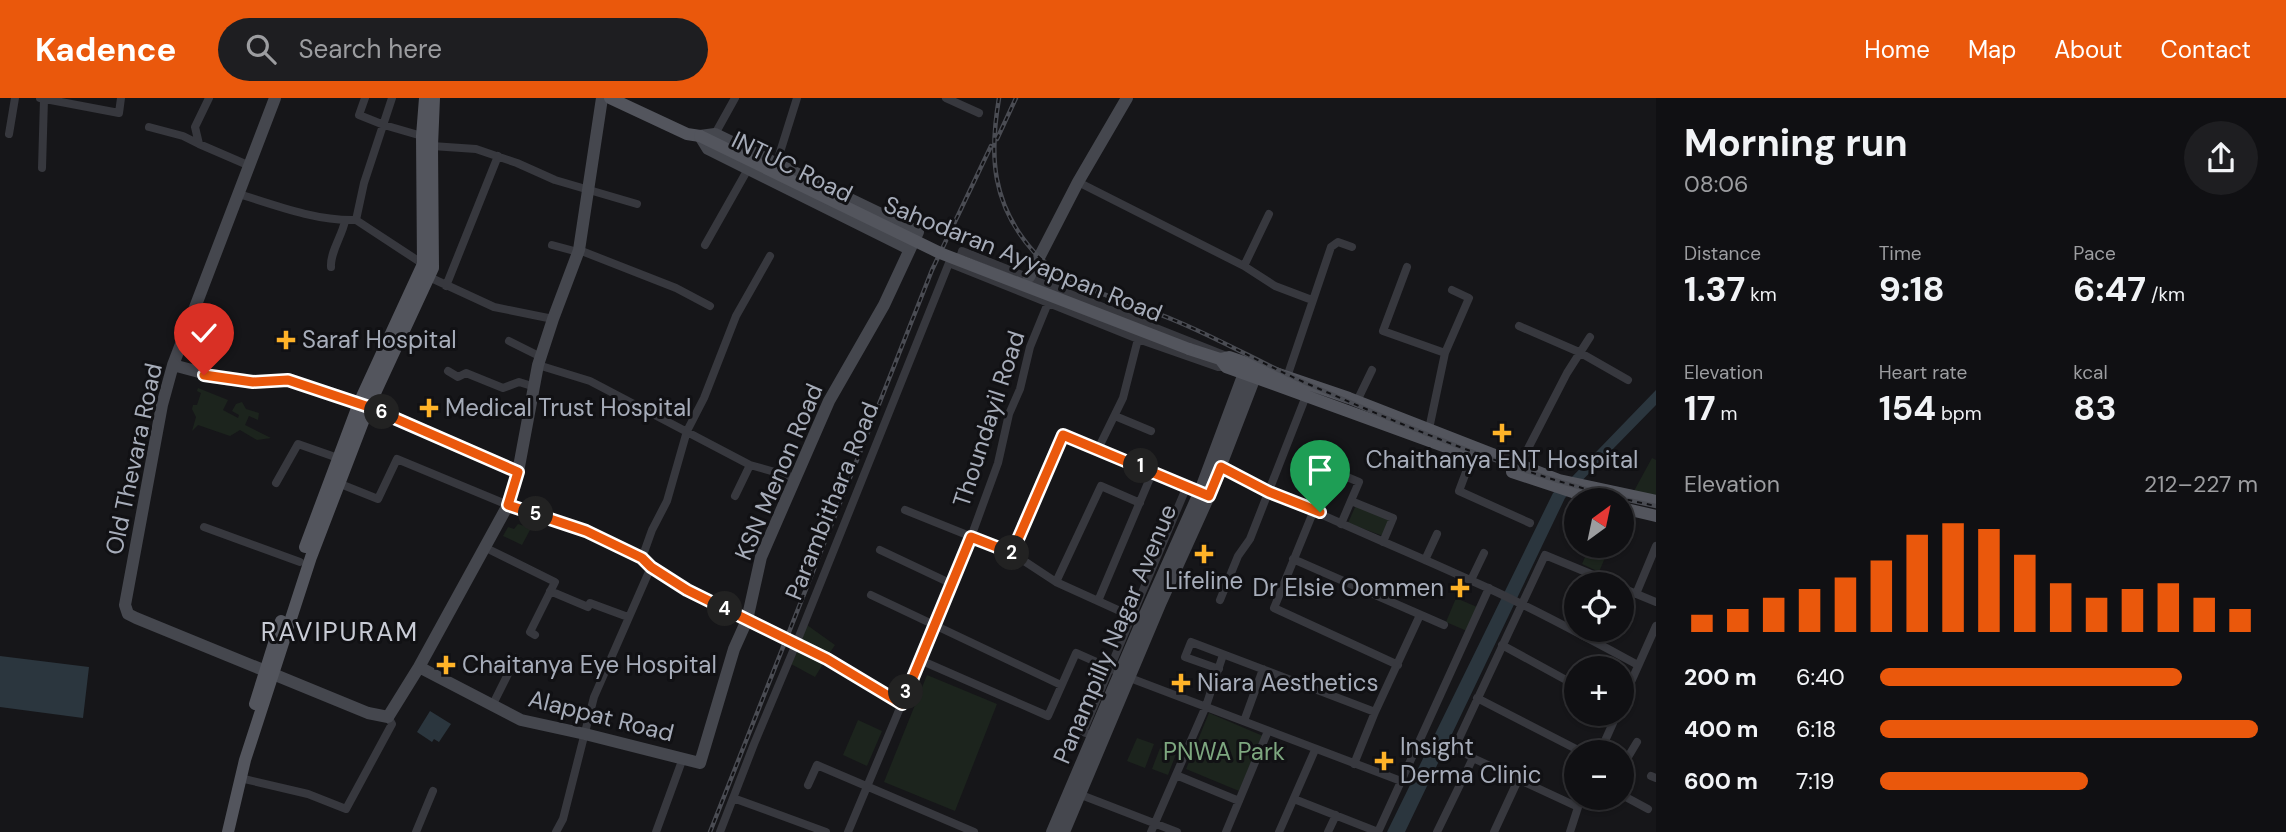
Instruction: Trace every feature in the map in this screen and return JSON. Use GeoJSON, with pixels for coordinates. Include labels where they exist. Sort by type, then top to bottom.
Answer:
{"type":"FeatureCollection","features":[{"type":"Feature","properties":{"kind":"main road"},"geometry":{"type":"LineString","coordinates":[[228,832],[240,778],[300,562],[338,458],[433,268],[425,98]]}},
{"type":"Feature","properties":{"kind":"main road"},"geometry":{"type":"LineString","coordinates":[[219,832],[269,671],[364,405],[423,264],[427,141],[434,98]]}},
{"type":"Feature","properties":{"kind":"main road","name":"Sahodaran Ayyappan Road"},"geometry":{"type":"LineString","coordinates":[[610,98],[687,134],[700,136]]}},
{"type":"Feature","properties":{"kind":"main road","name":"Sahodaran Ayyappan Road"},"geometry":{"type":"LineString","coordinates":[[627,98],[940,253],[1225,361],[1346,411],[1572,488]]}},
{"type":"Feature","properties":{"kind":"main road","name":"Sahodaran Ayyappan Road"},"geometry":{"type":"LineString","coordinates":[[1254,373],[1287,377],[1353,399],[1555,483]]}},
{"type":"Feature","properties":{"kind":"main road"},"geometry":{"type":"LineString","coordinates":[[1346,411],[1353,399]]}},
{"type":"Feature","properties":{"kind":"main road","name":"Sahodaran Ayyappan Road"},"geometry":{"type":"LineString","coordinates":[[1634,498],[1656,501]]}},
{"type":"Feature","properties":{"kind":"main road"},"geometry":{"type":"LineString","coordinates":[[1634,511],[1656,516]]}},
{"type":"Feature","properties":{"kind":"street"},"geometry":{"type":"LineString","coordinates":[[9,134],[15,98]]}},
{"type":"Feature","properties":{"kind":"street"},"geometry":{"type":"LineString","coordinates":[[42,168],[42,98],[119,113],[121,98]]}},
{"type":"Feature","properties":{"kind":"street"},"geometry":{"type":"LineString","coordinates":[[199,144],[195,127],[209,98]]}},
{"type":"Feature","properties":{"kind":"street","name":"Old Thevara Road"},"geometry":{"type":"LineString","coordinates":[[269,671],[136,618],[128,614],[125,605],[162,405],[173,365],[275,98]]}},
{"type":"Feature","properties":{"kind":"street"},"geometry":{"type":"LineString","coordinates":[[365,98],[359,114],[384,125],[427,141],[476,149],[589,191],[637,204]]}},
{"type":"Feature","properties":{"kind":"street"},"geometry":{"type":"LineString","coordinates":[[356,220],[364,183],[392,98]]}},
{"type":"Feature","properties":{"kind":"street"},"geometry":{"type":"LineString","coordinates":[[388,717],[419,667],[508,505],[518,472],[540,361],[579,251],[603,98]]}},
{"type":"Feature","properties":{"kind":"street"},"geometry":{"type":"LineString","coordinates":[[715,134],[735,98]]}},
{"type":"Feature","properties":{"kind":"street"},"geometry":{"type":"LineString","coordinates":[[700,136],[715,134],[776,165],[797,98]]}},
{"type":"Feature","properties":{"kind":"street"},"geometry":{"type":"LineString","coordinates":[[946,98],[979,113]]}},
{"type":"Feature","properties":{"kind":"street"},"geometry":{"type":"LineString","coordinates":[[1029,277],[1078,182],[1127,98]]}},
{"type":"Feature","properties":{"kind":"street"},"geometry":{"type":"LineString","coordinates":[[149,127],[183,136],[250,166]]}},
{"type":"Feature","properties":{"kind":"street","name":"INTUC Road"},"geometry":{"type":"LineString","coordinates":[[700,136],[708,149],[909,249]]}},
{"type":"Feature","properties":{"kind":"street"},"geometry":{"type":"LineString","coordinates":[[446,286],[498,156]]}},
{"type":"Feature","properties":{"kind":"street","name":"KSN Menon Road"},"geometry":{"type":"LineString","coordinates":[[700,762],[734,649],[747,620],[761,557],[829,401],[884,305],[918,232],[776,165]]}},
{"type":"Feature","properties":{"kind":"street"},"geometry":{"type":"LineString","coordinates":[[705,245],[748,169]]}},
{"type":"Feature","properties":{"kind":"street"},"geometry":{"type":"LineString","coordinates":[[1078,182],[1244,266],[1275,286],[1312,300]]}},
{"type":"Feature","properties":{"kind":"street"},"geometry":{"type":"LineString","coordinates":[[239,194],[293,211],[345,221],[356,220],[423,264]]}},
{"type":"Feature","properties":{"kind":"street"},"geometry":{"type":"LineString","coordinates":[[1244,266],[1269,214]]}},
{"type":"Feature","properties":{"kind":"street"},"geometry":{"type":"LineString","coordinates":[[331,267],[330,261],[345,221]]}},
{"type":"Feature","properties":{"kind":"street"},"geometry":{"type":"LineString","coordinates":[[1287,377],[1331,247],[1338,242],[1352,247]]}},
{"type":"Feature","properties":{"kind":"street"},"geometry":{"type":"LineString","coordinates":[[552,245],[579,251],[676,288],[710,306]]}},
{"type":"Feature","properties":{"kind":"street"},"geometry":{"type":"LineString","coordinates":[[962,251],[1225,361],[1218,367],[1138,339],[953,265],[962,251]]}},
{"type":"Feature","properties":{"kind":"street"},"geometry":{"type":"LineString","coordinates":[[642,558],[667,501],[687,431],[704,398],[736,316],[770,256]]}},
{"type":"Feature","properties":{"kind":"street","name":"Parambithara Road"},"geometry":{"type":"LineString","coordinates":[[720,832],[953,265]]}},
{"type":"Feature","properties":{"kind":"street"},"geometry":{"type":"LineString","coordinates":[[1406,267],[1383,331],[1445,353]]}},
{"type":"Feature","properties":{"kind":"street"},"geometry":{"type":"LineString","coordinates":[[429,277],[494,307],[553,319]]}},
{"type":"Feature","properties":{"kind":"street"},"geometry":{"type":"LineString","coordinates":[[1429,429],[1445,353],[1469,298],[1452,290]]}},
{"type":"Feature","properties":{"kind":"street","name":"Thoundayil Road"},"geometry":{"type":"LineString","coordinates":[[848,832],[971,537],[998,463],[1009,414],[1020,389],[1030,347],[1048,303]]}},
{"type":"Feature","properties":{"kind":"street"},"geometry":{"type":"LineString","coordinates":[[1519,326],[1579,352],[1628,380]]}},
{"type":"Feature","properties":{"kind":"street"},"geometry":{"type":"LineString","coordinates":[[1519,466],[1579,352],[1590,337]]}},
{"type":"Feature","properties":{"kind":"street"},"geometry":{"type":"LineString","coordinates":[[1098,449],[1123,398],[1138,339]]}},
{"type":"Feature","properties":{"kind":"street"},"geometry":{"type":"LineString","coordinates":[[509,341],[540,361],[590,381],[750,465],[796,478]]}},
{"type":"Feature","properties":{"kind":"street"},"geometry":{"type":"LineString","coordinates":[[173,365],[225,379],[253,382],[288,380],[364,405],[518,472]]}},
{"type":"Feature","properties":{"kind":"street"},"geometry":{"type":"LineString","coordinates":[[1353,399],[1372,370]]}},
{"type":"Feature","properties":{"kind":"street"},"geometry":{"type":"LineString","coordinates":[[448,371],[458,377],[466,373],[503,388],[519,382],[535,387]]}},
{"type":"Feature","properties":{"kind":"street","name":"Panampilly Nagar Avenue"},"geometry":{"type":"LineString","coordinates":[[1064,832],[1094,736],[1141,621],[1204,493],[1254,373]]}},
{"type":"Feature","properties":{"kind":"street"},"geometry":{"type":"LineString","coordinates":[[1220,600],[1238,556],[1251,539],[1306,396]]}},
{"type":"Feature","properties":{"kind":"street"},"geometry":{"type":"LineString","coordinates":[[1115,416],[1151,431]]}},
{"type":"Feature","properties":{"kind":"street"},"geometry":{"type":"LineString","coordinates":[[1012,553],[1063,435],[1204,493]]}},
{"type":"Feature","properties":{"kind":"street"},"geometry":{"type":"LineString","coordinates":[[276,483],[299,444],[338,458]]}},
{"type":"Feature","properties":{"kind":"street"},"geometry":{"type":"LineString","coordinates":[[1472,456],[1459,491],[1530,523]]}},
{"type":"Feature","properties":{"kind":"street"},"geometry":{"type":"LineString","coordinates":[[338,483],[378,499],[397,459],[508,505],[586,531],[642,558],[651,567],[687,590],[827,659],[902,704]]}},
{"type":"Feature","properties":{"kind":"street"},"geometry":{"type":"LineString","coordinates":[[735,496],[750,465]]}},
{"type":"Feature","properties":{"kind":"street"},"geometry":{"type":"LineString","coordinates":[[1216,465],[1269,492],[1521,603],[1638,664]]}},
{"type":"Feature","properties":{"kind":"street"},"geometry":{"type":"LineString","coordinates":[[1328,469],[1359,482],[1341,524]]}},
{"type":"Feature","properties":{"kind":"street"},"geometry":{"type":"LineString","coordinates":[[1098,601],[1153,471]]}},
{"type":"Feature","properties":{"kind":"street"},"geometry":{"type":"LineString","coordinates":[[1056,582],[1101,486],[1140,503]]}},
{"type":"Feature","properties":{"kind":"street"},"geometry":{"type":"LineString","coordinates":[[1120,673],[1141,621],[1187,486]]}},
{"type":"Feature","properties":{"kind":"street"},"geometry":{"type":"LineString","coordinates":[[1351,501],[1393,517],[1383,542]]}},
{"type":"Feature","properties":{"kind":"street"},"geometry":{"type":"LineString","coordinates":[[905,510],[1012,553],[1056,582],[1141,621]]}},
{"type":"Feature","properties":{"kind":"street"},"geometry":{"type":"LineString","coordinates":[[1314,510],[1274,608],[1398,665]]}},
{"type":"Feature","properties":{"kind":"street"},"geometry":{"type":"LineString","coordinates":[[204,527],[300,562]]}},
{"type":"Feature","properties":{"kind":"street"},"geometry":{"type":"LineString","coordinates":[[1425,560],[1437,534]]}},
{"type":"Feature","properties":{"kind":"street"},"geometry":{"type":"LineString","coordinates":[[1656,546],[1636,594],[1656,602]]}},
{"type":"Feature","properties":{"kind":"street"},"geometry":{"type":"LineString","coordinates":[[484,547],[555,582],[532,633]]}},
{"type":"Feature","properties":{"kind":"street"},"geometry":{"type":"LineString","coordinates":[[880,550],[952,584]]}},
{"type":"Feature","properties":{"kind":"street"},"geometry":{"type":"LineString","coordinates":[[1471,580],[1483,553]]}},
{"type":"Feature","properties":{"kind":"street"},"geometry":{"type":"LineString","coordinates":[[1564,796],[1518,780],[1455,747],[1545,555],[1586,572]]}},
{"type":"Feature","properties":{"kind":"street"},"geometry":{"type":"LineString","coordinates":[[1293,559],[1444,625]]}},
{"type":"Feature","properties":{"kind":"street"},"geometry":{"type":"LineString","coordinates":[[556,832],[563,819],[594,697],[651,567]]}},
{"type":"Feature","properties":{"kind":"street"},"geometry":{"type":"LineString","coordinates":[[1294,799],[1378,832],[1489,589]]}},
{"type":"Feature","properties":{"kind":"street"},"geometry":{"type":"LineString","coordinates":[[550,591],[588,607],[590,603],[628,617]]}},
{"type":"Feature","properties":{"kind":"street"},"geometry":{"type":"LineString","coordinates":[[871,594],[1061,685]]}},
{"type":"Feature","properties":{"kind":"street"},"geometry":{"type":"LineString","coordinates":[[1354,764],[1420,615]]}},
{"type":"Feature","properties":{"kind":"street"},"geometry":{"type":"LineString","coordinates":[[1634,674],[1656,626]]}},
{"type":"Feature","properties":{"kind":"street"},"geometry":{"type":"LineString","coordinates":[[1219,669],[1185,657],[1191,642],[1375,712]]}},
{"type":"Feature","properties":{"kind":"street"},"geometry":{"type":"LineString","coordinates":[[1502,645],[1564,679]]}},
{"type":"Feature","properties":{"kind":"street"},"geometry":{"type":"LineString","coordinates":[[920,660],[1048,716],[1076,653],[1120,673],[1401,782]]}},
{"type":"Feature","properties":{"kind":"street"},"geometry":{"type":"LineString","coordinates":[[1151,832],[1206,706],[1223,655]]}},
{"type":"Feature","properties":{"kind":"street"},"geometry":{"type":"LineString","coordinates":[[492,706],[516,658]]}},
{"type":"Feature","properties":{"kind":"street","name":"Alappat Road"},"geometry":{"type":"LineString","coordinates":[[419,667],[521,720],[700,762]]}},
{"type":"Feature","properties":{"kind":"street"},"geometry":{"type":"LineString","coordinates":[[1244,721],[1263,669]]}},
{"type":"Feature","properties":{"kind":"street"},"geometry":{"type":"LineString","coordinates":[[240,778],[308,794],[346,809],[392,724],[388,717],[368,713],[269,671]]}},
{"type":"Feature","properties":{"kind":"street","name":"Panampilly Nagar Avenue"},"geometry":{"type":"LineString","coordinates":[[1052,832],[1075,792],[1120,673]]}},
{"type":"Feature","properties":{"kind":"street"},"geometry":{"type":"LineString","coordinates":[[1477,698],[1564,743]]}},
{"type":"Feature","properties":{"kind":"street"},"geometry":{"type":"LineString","coordinates":[[1226,832],[1268,731]]}},
{"type":"Feature","properties":{"kind":"street"},"geometry":{"type":"LineString","coordinates":[[1634,747],[1637,742]]}},
{"type":"Feature","properties":{"kind":"street"},"geometry":{"type":"LineString","coordinates":[[1279,832],[1315,750]]}},
{"type":"Feature","properties":{"kind":"street"},"geometry":{"type":"LineString","coordinates":[[656,832],[683,758]]}},
{"type":"Feature","properties":{"kind":"street"},"geometry":{"type":"LineString","coordinates":[[1437,832],[1473,758]]}},
{"type":"Feature","properties":{"kind":"street"},"geometry":{"type":"LineString","coordinates":[[808,785],[817,765],[974,832]]}},
{"type":"Feature","properties":{"kind":"street"},"geometry":{"type":"LineString","coordinates":[[1176,775],[1239,801]]}},
{"type":"Feature","properties":{"kind":"street"},"geometry":{"type":"LineString","coordinates":[[1494,832],[1518,780]]}},
{"type":"Feature","properties":{"kind":"street"},"geometry":{"type":"LineString","coordinates":[[416,832],[433,791]]}},
{"type":"Feature","properties":{"kind":"street"},"geometry":{"type":"LineString","coordinates":[[1075,792],[1177,832]]}},
{"type":"Feature","properties":{"kind":"street"},"geometry":{"type":"LineString","coordinates":[[733,798],[826,832]]}},
{"type":"Feature","properties":{"kind":"street"},"geometry":{"type":"LineString","coordinates":[[1634,801],[1648,809]]}},
{"type":"Feature","properties":{"kind":"street"},"geometry":{"type":"LineString","coordinates":[[1570,832],[1577,810]]}},
{"type":"Feature","properties":{"kind":"street"},"geometry":{"type":"LineString","coordinates":[[1328,832],[1336,815]]}},
{"type":"Feature","properties":{"kind":"green space"},"geometry":{"type":"Polygon","coordinates":[[[198,388],[228,400],[223,410],[238,418],[239,415],[232,411],[236,404],[242,402],[246,409],[259,413],[258,420],[249,416],[245,425],[271,438],[257,440],[240,430],[230,436],[198,425],[192,431],[196,417],[192,409],[193,405],[197,405],[201,393],[197,391],[198,388]]]}},
{"type":"Feature","properties":{"kind":"green space"},"geometry":{"type":"Polygon","coordinates":[[[1652,458],[1656,460],[1656,496],[1634,491],[1652,458]]]}},
{"type":"Feature","properties":{"kind":"green space"},"geometry":{"type":"Polygon","coordinates":[[[1356,505],[1390,518],[1383,536],[1348,523],[1356,505]]]}},
{"type":"Feature","properties":{"kind":"green space"},"geometry":{"type":"Polygon","coordinates":[[[518,524],[531,528],[522,545],[503,536],[508,527],[514,529],[518,524]]]}},
{"type":"Feature","properties":{"kind":"green space"},"geometry":{"type":"Polygon","coordinates":[[[1585,558],[1605,558],[1599,572],[1582,564],[1585,558]]]}},
{"type":"Feature","properties":{"kind":"green space"},"geometry":{"type":"Polygon","coordinates":[[[1456,598],[1477,607],[1467,631],[1446,622],[1456,598]]]}},
{"type":"Feature","properties":{"kind":"green space"},"geometry":{"type":"Polygon","coordinates":[[[807,625],[835,645],[829,654],[800,642],[807,625]]]}},
{"type":"Feature","properties":{"kind":"green space"},"geometry":{"type":"Polygon","coordinates":[[[800,651],[823,664],[815,677],[791,664],[795,654],[800,651]]]}},
{"type":"Feature","properties":{"kind":"green space"},"geometry":{"type":"Polygon","coordinates":[[[927,675],[997,704],[955,811],[884,782],[927,675]]]}},
{"type":"Feature","properties":{"kind":"green space","name":"PNWA Park"},"geometry":{"type":"Polygon","coordinates":[[[1209,713],[1263,736],[1239,791],[1186,769],[1209,713]]]}},
{"type":"Feature","properties":{"kind":"green space"},"geometry":{"type":"Polygon","coordinates":[[[858,720],[882,731],[867,766],[843,755],[858,720]]]}},
{"type":"Feature","properties":{"kind":"green space"},"geometry":{"type":"Polygon","coordinates":[[[1137,738],[1154,744],[1145,768],[1127,761],[1137,738]]]}},
{"type":"Feature","properties":{"kind":"green space"},"geometry":{"type":"Polygon","coordinates":[[[1160,748],[1176,754],[1168,775],[1152,769],[1160,748]]]}},
{"type":"Feature","properties":{"kind":"shaded area"},"geometry":{"type":"Polygon","coordinates":[[[1656,390],[1656,405],[1575,488],[1564,488],[1564,500],[1405,832],[1387,832],[1553,493],[1569,480],[1656,390]]]}},
{"type":"Feature","properties":{"kind":"shaded area"},"geometry":{"type":"Polygon","coordinates":[[[0,656],[89,667],[83,718],[0,707],[0,656]]]}},
{"type":"Feature","properties":{"kind":"shaded area"},"geometry":{"type":"Polygon","coordinates":[[[430,711],[451,724],[439,742],[434,739],[432,742],[417,732],[430,711]]]}},
{"type":"Feature","properties":{"kind":"railway"},"geometry":{"type":"LineString","coordinates":[[999,98],[994,140],[997,180],[1002,198],[1009,216],[1034,252],[1064,276],[1176,321],[1356,405],[1483,456],[1568,484],[1656,506]]}},
{"type":"Feature","properties":{"kind":"railway"},"geometry":{"type":"LineString","coordinates":[[997,139],[1016,98]]}},
{"type":"Feature","properties":{"kind":"railway"},"geometry":{"type":"LineString","coordinates":[[710,832],[932,270],[991,146]]}},
{"type":"Feature","properties":{"kind":"place","name":"Saraf Hospital"},"geometry":{"type":"Point","coordinates":[286,340]}},
{"type":"Feature","properties":{"kind":"place","name":"Medical Trust Hospital"},"geometry":{"type":"Point","coordinates":[429,408]}},
{"type":"Feature","properties":{"kind":"place","name":"Chaithanya ENT Hospital"},"geometry":{"type":"Point","coordinates":[1502,433]}},
{"type":"Feature","properties":{"kind":"place","name":"Lifeline"},"geometry":{"type":"Point","coordinates":[1204,554]}},
{"type":"Feature","properties":{"kind":"place","name":"Dr Elsie Oommen"},"geometry":{"type":"Point","coordinates":[1460,588]}},
{"type":"Feature","properties":{"kind":"place","name":"Chaitanya Eye Hospital"},"geometry":{"type":"Point","coordinates":[446,665]}},
{"type":"Feature","properties":{"kind":"place","name":"Niara Aesthetics"},"geometry":{"type":"Point","coordinates":[1181,683]}},
{"type":"Feature","properties":{"kind":"place","name":"Insight Derma Clinic"},"geometry":{"type":"Point","coordinates":[1384,761]}},
{"type":"Feature","properties":{"kind":"district","name":"RAVIPURAM"},"geometry":{"type":"Point","coordinates":[340,632]}},
{"type":"Feature","properties":{"kind":"route"},"geometry":{"type":"LineString","coordinates":[[204,375],[253,382],[288,380],[369,407],[518,472],[508,505],[586,531],[642,558],[651,567],[687,590],[827,659],[902,704],[971,537],[1012,553],[1063,435],[1209,496],[1221,467],[1269,492],[1320,512]]}}]}
